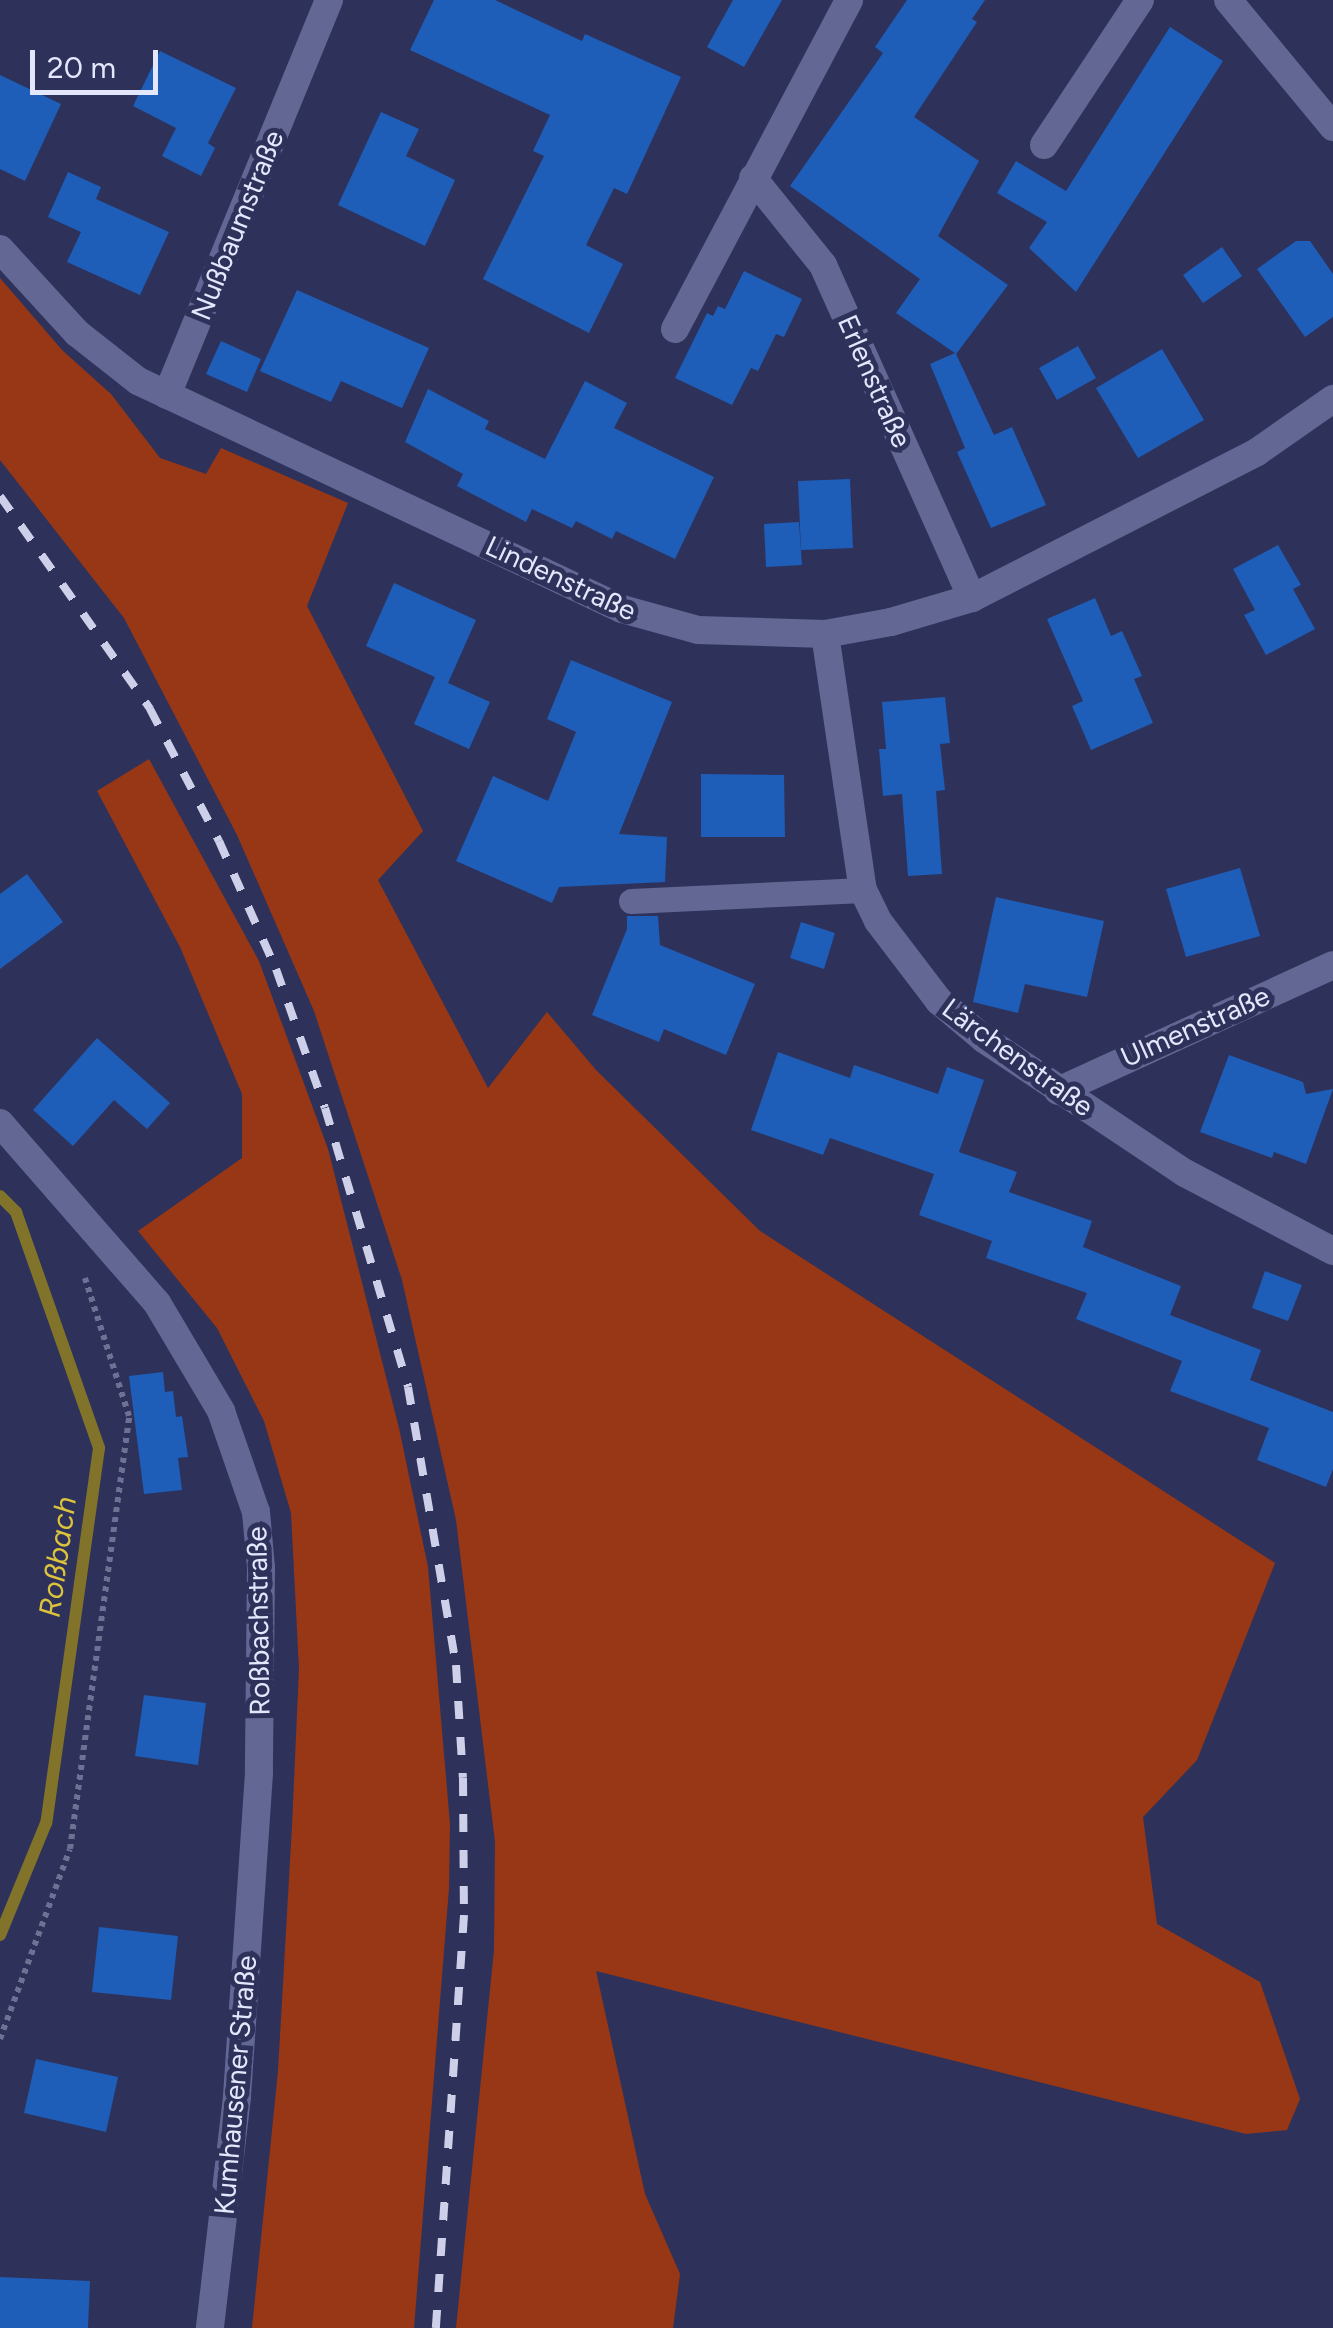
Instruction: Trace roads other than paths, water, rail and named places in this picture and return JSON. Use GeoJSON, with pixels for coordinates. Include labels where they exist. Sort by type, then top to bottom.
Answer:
{"type":"FeatureCollection","features":[{"type":"Feature","properties":{"kind":"street","name":"Nußbaumstraße"},"geometry":{"type":"LineString","coordinates":[[167,395],[329,0]]}},
{"type":"Feature","properties":{"kind":"street"},"geometry":{"type":"LineString","coordinates":[[675,329],[849,0]]}},
{"type":"Feature","properties":{"kind":"street"},"geometry":{"type":"LineString","coordinates":[[1044,145],[1140,0]]}},
{"type":"Feature","properties":{"kind":"street"},"geometry":{"type":"LineString","coordinates":[[1228,0],[1333,127]]}},
{"type":"Feature","properties":{"kind":"street","name":"Erlenstraße"},"geometry":{"type":"LineString","coordinates":[[754,178],[823,265],[972,598]]}},
{"type":"Feature","properties":{"kind":"street","name":"Lindenstraße"},"geometry":{"type":"LineString","coordinates":[[0,249],[108,361],[167,395],[622,610],[698,630],[825,634],[891,622],[972,598],[1256,452],[1333,399]]}},
{"type":"Feature","properties":{"kind":"street","name":"Lärchenstraße"},"geometry":{"type":"LineString","coordinates":[[825,634],[863,890],[878,921],[939,1001],[984,1040],[1186,1173],[1333,1251]]}},
{"type":"Feature","properties":{"kind":"street","name":"Ulmenstraße"},"geometry":{"type":"LineString","coordinates":[[1058,1091],[1333,965]]}},
{"type":"Feature","properties":{"kind":"street","name":"Roßbachstraße"},"geometry":{"type":"LineString","coordinates":[[0,1123],[157,1303],[221,1411],[246,1477],[256,1512],[261,1568],[255,1842]]}},
{"type":"Feature","properties":{"kind":"street","name":"Kumhausener Straße"},"geometry":{"type":"LineString","coordinates":[[210,2328],[238,2097],[255,1842]]}},
{"type":"Feature","properties":{"kind":"lane"},"geometry":{"type":"LineString","coordinates":[[630,901],[863,890]]}},
{"type":"Feature","properties":{"kind":"waterway","name":"Roßbach"},"geometry":{"type":"LineString","coordinates":[[0,1196],[16,1212],[99,1448],[46,1823],[0,1935]]}},
{"type":"Feature","properties":{"kind":"railway"},"geometry":{"type":"LineString","coordinates":[[0,496],[150,709],[219,841],[276,969],[325,1108],[408,1387],[456,1665],[463,1778],[464,1915],[436,2328]]}}]}
